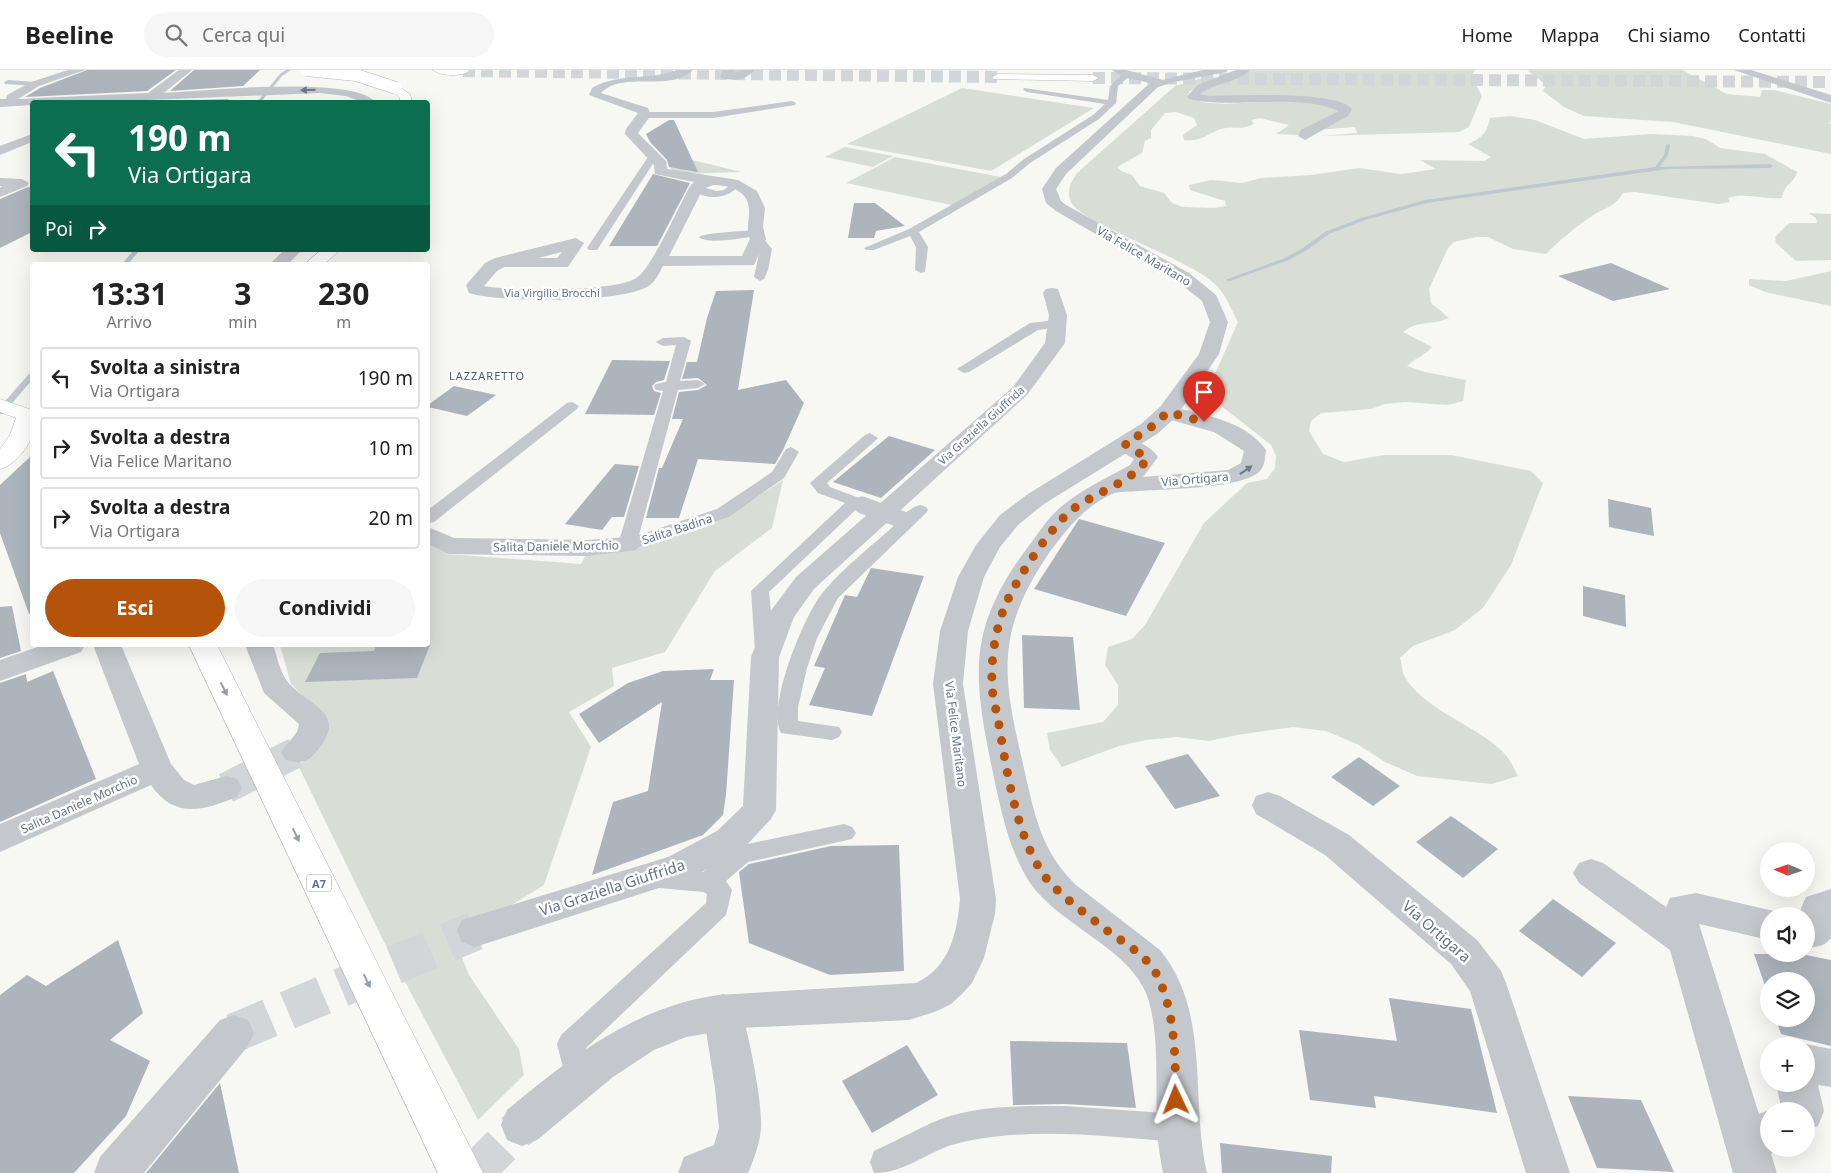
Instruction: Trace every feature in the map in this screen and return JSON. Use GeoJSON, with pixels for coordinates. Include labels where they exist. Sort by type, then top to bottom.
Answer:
{"type":"FeatureCollection","features":[{"type":"Feature","properties":{"kind":"main road"},"geometry":{"type":"LineString","coordinates":[[306,70],[356,75],[396,88],[406,96],[406,100]]}},
{"type":"Feature","properties":{"kind":"main road"},"geometry":{"type":"LineString","coordinates":[[439,70],[463,72]]}},
{"type":"Feature","properties":{"kind":"main road"},"geometry":{"type":"LineString","coordinates":[[998,77],[1093,78]]}},
{"type":"Feature","properties":{"kind":"main road"},"geometry":{"type":"LineString","coordinates":[[316,262],[329,252]]}},
{"type":"Feature","properties":{"kind":"main road"},"geometry":{"type":"LineString","coordinates":[[0,405],[27,413],[24,430],[16,446],[0,462]]}},
{"type":"Feature","properties":{"kind":"main road","name":"A7"},"geometry":{"type":"LineString","coordinates":[[204,647],[461,1173]]}},
{"type":"Feature","properties":{"kind":"street"},"geometry":{"type":"LineString","coordinates":[[2,103],[35,84],[79,70]]}},
{"type":"Feature","properties":{"kind":"street"},"geometry":{"type":"LineString","coordinates":[[151,97],[186,70]]}},
{"type":"Feature","properties":{"kind":"street"},"geometry":{"type":"LineString","coordinates":[[640,70],[652,78]]}},
{"type":"Feature","properties":{"kind":"street"},"geometry":{"type":"LineString","coordinates":[[658,261],[747,262],[756,236],[757,208],[747,188],[717,181],[663,173],[660,171],[661,164],[631,134],[632,129],[645,115],[644,111],[638,107],[605,99],[595,93],[598,89],[608,84],[652,78],[687,70]]}},
{"type":"Feature","properties":{"kind":"street"},"geometry":{"type":"LineString","coordinates":[[730,70],[726,76],[732,77],[746,74],[748,70]]}},
{"type":"Feature","properties":{"kind":"street"},"geometry":{"type":"LineString","coordinates":[[1122,72],[1159,82],[1222,70]]}},
{"type":"Feature","properties":{"kind":"street"},"geometry":{"type":"LineString","coordinates":[[1244,70],[1209,85],[1196,92],[1193,96],[1209,100],[1323,101],[1346,109],[1344,113],[1306,133],[1305,136]]}},
{"type":"Feature","properties":{"kind":"street"},"geometry":{"type":"LineString","coordinates":[[1740,70],[1831,99]]}},
{"type":"Feature","properties":{"kind":"street"},"geometry":{"type":"LineString","coordinates":[[324,77],[326,84],[336,90]]}},
{"type":"Feature","properties":{"kind":"street","name":"Via Felice Maritano"},"geometry":{"type":"LineString","coordinates":[[522,1125],[578,1077],[623,1046],[652,1030],[687,1018],[723,1012],[869,1003],[899,1004],[924,998],[948,983],[962,965],[972,944],[977,924],[978,899],[948,684],[954,631],[971,577],[989,545],[1009,520],[1036,499],[1149,429],[1168,412],[1209,354],[1219,322],[1216,310],[1201,290],[1183,277],[1061,208],[1054,203],[1049,189],[1061,170],[1159,82]]}},
{"type":"Feature","properties":{"kind":"street"},"geometry":{"type":"LineString","coordinates":[[124,100],[151,97],[336,90],[354,94],[365,100]]}},
{"type":"Feature","properties":{"kind":"street"},"geometry":{"type":"LineString","coordinates":[[2,103],[30,102]]}},
{"type":"Feature","properties":{"kind":"street"},"geometry":{"type":"LineString","coordinates":[[0,151],[30,139]]}},
{"type":"Feature","properties":{"kind":"street"},"geometry":{"type":"LineString","coordinates":[[696,188],[705,182],[717,181]]}},
{"type":"Feature","properties":{"kind":"street"},"geometry":{"type":"LineString","coordinates":[[0,182],[22,183],[0,193]]}},
{"type":"Feature","properties":{"kind":"street"},"geometry":{"type":"LineString","coordinates":[[14,187],[30,187]]}},
{"type":"Feature","properties":{"kind":"street","name":"Via Virgilio Brocchi"},"geometry":{"type":"LineString","coordinates":[[501,262],[491,267],[475,285],[475,289],[484,292],[579,294],[626,288],[643,282],[658,261],[696,188]]}},
{"type":"Feature","properties":{"kind":"street"},"geometry":{"type":"LineString","coordinates":[[280,262],[292,252]]}},
{"type":"Feature","properties":{"kind":"street","name":"Via Graziella Giuffrida"},"geometry":{"type":"LineString","coordinates":[[475,930],[678,868],[729,841],[759,810],[765,656],[781,616],[804,583],[1020,391],[1055,343],[1057,324],[1056,302],[1052,293]]}},
{"type":"Feature","properties":{"kind":"street","name":"Via Ortigara"},"geometry":{"type":"LineString","coordinates":[[1112,486],[1229,477],[1243,473],[1252,466],[1255,450],[1236,433],[1168,412]]}},
{"type":"Feature","properties":{"kind":"street","name":"Via Ortigara"},"geometry":{"type":"LineString","coordinates":[[1125,444],[1147,458],[1138,470],[1070,511],[1016,580],[1002,611],[995,642],[992,684],[1014,798],[1035,860],[1052,884],[1138,953],[1156,973],[1166,995],[1173,1026],[1179,1128],[1185,1173]]}},
{"type":"Feature","properties":{"kind":"street","name":"Salita Daniele Morchio"},"geometry":{"type":"LineString","coordinates":[[430,535],[441,543],[456,547],[593,548],[627,545]]}},
{"type":"Feature","properties":{"kind":"street"},"geometry":{"type":"LineString","coordinates":[[0,671],[66,647]]}},
{"type":"Feature","properties":{"kind":"street"},"geometry":{"type":"LineString","coordinates":[[108,647],[157,769],[176,794],[190,798],[206,796],[226,788]]}},
{"type":"Feature","properties":{"kind":"street"},"geometry":{"type":"LineString","coordinates":[[260,647],[274,686],[314,720],[315,728],[309,740],[297,752]]}},
{"type":"Feature","properties":{"kind":"street","name":"Salita Daniele Morchio"},"geometry":{"type":"LineString","coordinates":[[0,839],[157,769]]}},
{"type":"Feature","properties":{"kind":"street","name":"Via Ortigara"},"geometry":{"type":"LineString","coordinates":[[1268,805],[1337,845],[1473,962],[1487,983],[1548,1173]]}},
{"type":"Feature","properties":{"kind":"street"},"geometry":{"type":"LineString","coordinates":[[1591,873],[1686,941]]}},
{"type":"Feature","properties":{"kind":"street"},"geometry":{"type":"LineString","coordinates":[[1815,931],[1818,927],[1819,908],[1831,904]]}},
{"type":"Feature","properties":{"kind":"street"},"geometry":{"type":"LineString","coordinates":[[1757,1149],[1680,920],[1683,909],[1696,908],[1760,922]]}},
{"type":"Feature","properties":{"kind":"street"},"geometry":{"type":"LineString","coordinates":[[723,1012],[736,1088],[740,1128],[724,1169]]}},
{"type":"Feature","properties":{"kind":"street"},"geometry":{"type":"LineString","coordinates":[[116,1173],[234,1033]]}},
{"type":"Feature","properties":{"kind":"street"},"geometry":{"type":"LineString","coordinates":[[1815,1065],[1831,1068]]}},
{"type":"Feature","properties":{"kind":"lane"},"geometry":{"type":"LineString","coordinates":[[870,248],[913,232],[1009,176],[1027,161],[1096,117],[1112,103],[1113,88],[1122,72]]}},
{"type":"Feature","properties":{"kind":"lane"},"geometry":{"type":"LineString","coordinates":[[8,82],[35,84]]}},
{"type":"Feature","properties":{"kind":"lane"},"geometry":{"type":"LineString","coordinates":[[1027,90],[1112,103]]}},
{"type":"Feature","properties":{"kind":"lane"},"geometry":{"type":"LineString","coordinates":[[645,115],[713,115],[792,103]]}},
{"type":"Feature","properties":{"kind":"lane"},"geometry":{"type":"LineString","coordinates":[[593,248],[653,156]]}},
{"type":"Feature","properties":{"kind":"lane"},"geometry":{"type":"LineString","coordinates":[[696,188],[701,192],[718,193],[729,191],[734,185]]}},
{"type":"Feature","properties":{"kind":"lane"},"geometry":{"type":"LineString","coordinates":[[913,232],[922,247],[920,270]]}},
{"type":"Feature","properties":{"kind":"lane"},"geometry":{"type":"LineString","coordinates":[[704,237],[756,236],[766,246],[762,257],[763,271],[760,277]]}},
{"type":"Feature","properties":{"kind":"lane"},"geometry":{"type":"LineString","coordinates":[[964,369],[1035,326],[1057,324]]}},
{"type":"Feature","properties":{"kind":"lane","name":"Salita Daniele Morchio"},"geometry":{"type":"LineString","coordinates":[[627,545],[631,538],[666,387],[684,341],[664,342]]}},
{"type":"Feature","properties":{"kind":"lane"},"geometry":{"type":"LineString","coordinates":[[666,387],[698,384]]}},
{"type":"Feature","properties":{"kind":"lane"},"geometry":{"type":"LineString","coordinates":[[430,516],[572,406]]}},
{"type":"Feature","properties":{"kind":"lane"},"geometry":{"type":"LineString","coordinates":[[832,732],[788,728],[788,707],[797,668],[807,638],[830,595],[910,517],[859,504],[824,490],[818,482],[870,438]]}},
{"type":"Feature","properties":{"kind":"lane","name":"Salita Badina"},"geometry":{"type":"LineString","coordinates":[[627,545],[723,513],[778,475],[791,452]]}},
{"type":"Feature","properties":{"kind":"lane","name":"Via Graziella Giuffrida"},"geometry":{"type":"LineString","coordinates":[[765,656],[760,591],[859,504]]}},
{"type":"Feature","properties":{"kind":"lane"},"geometry":{"type":"LineString","coordinates":[[708,882],[740,854],[844,832]]}},
{"type":"Feature","properties":{"kind":"lane"},"geometry":{"type":"LineString","coordinates":[[578,1077],[571,1044],[717,908],[720,890],[708,882],[648,878]]}},
{"type":"Feature","properties":{"kind":"lane"},"geometry":{"type":"LineString","coordinates":[[885,1162],[949,1132],[982,1124],[1047,1121],[1179,1128]]}},
{"type":"Feature","properties":{"kind":"shaded area"},"geometry":{"type":"Polygon","coordinates":[[[1250,70],[1475,70],[1471,76],[1482,96],[1469,127],[1459,132],[1320,136],[1357,133],[1355,127],[1317,130],[1350,112],[1338,103],[1215,99],[1199,95],[1208,88],[1250,70]]]}},
{"type":"Feature","properties":{"kind":"shaded area"},"geometry":{"type":"Polygon","coordinates":[[[1527,70],[1682,70],[1727,94],[1760,97],[1762,90],[1774,90],[1831,104],[1831,121],[1828,123],[1831,124],[1831,154],[1673,122],[1584,116],[1564,107],[1543,91],[1546,85],[1527,70]]]}},
{"type":"Feature","properties":{"kind":"shaded area"},"geometry":{"type":"Polygon","coordinates":[[[1209,76],[1217,78],[1190,91],[1187,96],[1201,102],[1220,104],[1309,101],[1327,104],[1341,112],[1299,135],[1276,134],[1289,125],[1260,118],[1251,120],[1254,124],[1249,126],[1220,129],[1203,138],[1192,140],[1184,140],[1183,135],[1197,125],[1194,118],[1176,112],[1165,113],[1151,130],[1151,138],[1145,141],[1142,153],[1117,167],[1121,171],[1132,175],[1140,186],[1164,193],[1172,203],[1183,207],[1214,208],[1226,206],[1225,201],[1190,190],[1189,185],[1211,180],[1242,183],[1261,178],[1311,175],[1359,168],[1401,174],[1436,169],[1420,160],[1484,161],[1491,157],[1468,144],[1477,140],[1483,134],[1490,118],[1510,116],[1535,120],[1584,139],[1651,134],[1693,136],[1706,139],[1720,148],[1765,154],[1797,172],[1785,189],[1782,198],[1734,196],[1728,198],[1730,202],[1718,204],[1635,192],[1623,193],[1613,204],[1580,225],[1546,254],[1513,249],[1488,237],[1476,237],[1454,242],[1448,248],[1429,289],[1431,303],[1449,318],[1415,325],[1403,332],[1432,347],[1407,366],[1425,372],[1466,380],[1463,401],[1448,405],[1405,402],[1385,404],[1371,409],[1321,413],[1311,421],[1309,431],[1323,454],[1344,462],[1384,455],[1451,455],[1531,471],[1543,483],[1511,565],[1483,608],[1455,630],[1413,646],[1400,658],[1404,675],[1414,689],[1438,708],[1493,743],[1506,755],[1518,776],[1492,784],[1417,776],[1385,762],[1357,744],[1326,731],[1293,727],[1209,741],[1177,737],[1146,740],[1119,746],[1062,767],[1050,750],[1047,733],[1103,722],[1118,705],[1118,685],[1105,665],[1108,647],[1132,639],[1145,625],[1204,523],[1247,483],[1267,479],[1275,468],[1276,456],[1271,445],[1206,394],[1238,322],[1226,298],[1217,286],[1184,264],[1095,221],[1079,211],[1071,202],[1069,195],[1070,187],[1077,173],[1175,86],[1209,76]]]}},
{"type":"Feature","properties":{"kind":"shaded area"},"geometry":{"type":"Polygon","coordinates":[[[962,88],[1094,108],[991,171],[847,144],[962,88]]]}},
{"type":"Feature","properties":{"kind":"shaded area"},"geometry":{"type":"Polygon","coordinates":[[[845,147],[893,156],[873,167],[825,157],[845,147]]]}},
{"type":"Feature","properties":{"kind":"shaded area"},"geometry":{"type":"Polygon","coordinates":[[[895,157],[1001,177],[956,206],[846,183],[895,157]]]}},
{"type":"Feature","properties":{"kind":"shaded area"},"geometry":{"type":"Polygon","coordinates":[[[688,159],[742,172],[681,174],[671,170],[671,167],[688,159]]]}},
{"type":"Feature","properties":{"kind":"shaded area"},"geometry":{"type":"Polygon","coordinates":[[[1808,213],[1831,214],[1831,260],[1796,261],[1776,243],[1775,237],[1789,223],[1817,223],[1816,218],[1808,213]]]}},
{"type":"Feature","properties":{"kind":"shaded area"},"geometry":{"type":"Polygon","coordinates":[[[1831,271],[1831,306],[1765,292],[1749,285],[1749,279],[1786,281],[1831,271]]]}},
{"type":"Feature","properties":{"kind":"shaded area"},"geometry":{"type":"Polygon","coordinates":[[[783,480],[772,528],[715,571],[665,652],[612,668],[614,686],[569,712],[591,747],[544,885],[515,903],[461,955],[469,975],[519,1049],[524,1075],[478,1120],[382,938],[298,765],[313,754],[326,720],[291,684],[281,647],[430,647],[430,541],[448,554],[581,564],[588,551],[738,510],[783,480]]]}},
{"type":"Feature","properties":{"kind":"building"},"geometry":{"type":"Polygon","coordinates":[[[87,70],[176,70],[147,91],[25,97],[40,88],[87,70]]]}},
{"type":"Feature","properties":{"kind":"building"},"geometry":{"type":"Polygon","coordinates":[[[194,70],[260,70],[243,86],[170,91],[194,70]]]}},
{"type":"Feature","properties":{"kind":"building"},"geometry":{"type":"Polygon","coordinates":[[[669,120],[674,120],[698,172],[669,167],[667,160],[650,142],[646,134],[669,120]]]}},
{"type":"Feature","properties":{"kind":"building"},"geometry":{"type":"Polygon","coordinates":[[[653,174],[690,183],[657,246],[609,246],[653,174]]]}},
{"type":"Feature","properties":{"kind":"building"},"geometry":{"type":"Polygon","coordinates":[[[30,188],[30,233],[0,248],[0,199],[30,188]]]}},
{"type":"Feature","properties":{"kind":"building"},"geometry":{"type":"Polygon","coordinates":[[[854,203],[875,203],[905,226],[876,231],[874,238],[848,238],[854,203]]]}},
{"type":"Feature","properties":{"kind":"building"},"geometry":{"type":"Polygon","coordinates":[[[1611,263],[1670,289],[1613,301],[1558,276],[1611,263]]]}},
{"type":"Feature","properties":{"kind":"building"},"geometry":{"type":"Polygon","coordinates":[[[754,290],[738,390],[786,380],[804,403],[783,450],[775,464],[698,459],[679,518],[646,518],[659,468],[662,468],[683,419],[672,419],[679,392],[698,390],[707,385],[698,378],[682,379],[687,362],[697,362],[707,318],[716,291],[754,290]]]}},
{"type":"Feature","properties":{"kind":"building"},"geometry":{"type":"Polygon","coordinates":[[[612,360],[670,361],[664,380],[656,382],[652,386],[654,391],[661,393],[654,415],[585,414],[612,360]]]}},
{"type":"Feature","properties":{"kind":"building"},"geometry":{"type":"Polygon","coordinates":[[[454,386],[496,395],[467,416],[430,407],[430,404],[454,386]]]}},
{"type":"Feature","properties":{"kind":"building"},"geometry":{"type":"Polygon","coordinates":[[[889,436],[935,450],[881,498],[833,482],[889,436]]]}},
{"type":"Feature","properties":{"kind":"building"},"geometry":{"type":"Polygon","coordinates":[[[30,457],[30,614],[0,533],[0,485],[30,457]]]}},
{"type":"Feature","properties":{"kind":"building"},"geometry":{"type":"Polygon","coordinates":[[[615,464],[639,466],[624,517],[612,517],[602,530],[565,524],[615,464]]]}},
{"type":"Feature","properties":{"kind":"building"},"geometry":{"type":"Polygon","coordinates":[[[1608,499],[1651,508],[1654,536],[1609,527],[1608,499]]]}},
{"type":"Feature","properties":{"kind":"building"},"geometry":{"type":"Polygon","coordinates":[[[1079,519],[1165,543],[1126,616],[1034,589],[1079,519]]]}},
{"type":"Feature","properties":{"kind":"building"},"geometry":{"type":"Polygon","coordinates":[[[871,568],[924,576],[872,716],[809,705],[825,668],[814,666],[845,595],[857,597],[871,568]]]}},
{"type":"Feature","properties":{"kind":"building"},"geometry":{"type":"Polygon","coordinates":[[[1583,586],[1625,595],[1626,627],[1583,616],[1583,586]]]}},
{"type":"Feature","properties":{"kind":"building"},"geometry":{"type":"Polygon","coordinates":[[[12,606],[21,651],[0,658],[0,607],[12,606]]]}},
{"type":"Feature","properties":{"kind":"building"},"geometry":{"type":"Polygon","coordinates":[[[1022,635],[1073,637],[1080,710],[1024,708],[1022,635]]]}},
{"type":"Feature","properties":{"kind":"building"},"geometry":{"type":"Polygon","coordinates":[[[375,647],[429,647],[417,678],[305,682],[320,653],[374,651],[375,647]]]}},
{"type":"Feature","properties":{"kind":"building"},"geometry":{"type":"Polygon","coordinates":[[[714,669],[710,680],[734,680],[723,815],[703,835],[592,875],[613,802],[648,791],[662,702],[599,743],[579,714],[628,683],[663,671],[714,669]]]}},
{"type":"Feature","properties":{"kind":"building"},"geometry":{"type":"Polygon","coordinates":[[[53,671],[96,779],[0,822],[0,683],[26,674],[27,682],[53,671]]]}},
{"type":"Feature","properties":{"kind":"building"},"geometry":{"type":"Polygon","coordinates":[[[1188,754],[1220,796],[1175,809],[1145,766],[1188,754]]]}},
{"type":"Feature","properties":{"kind":"building"},"geometry":{"type":"Polygon","coordinates":[[[1359,757],[1400,786],[1373,806],[1331,777],[1359,757]]]}},
{"type":"Feature","properties":{"kind":"building"},"geometry":{"type":"Polygon","coordinates":[[[1451,816],[1498,849],[1463,878],[1416,842],[1451,816]]]}},
{"type":"Feature","properties":{"kind":"building"},"geometry":{"type":"Polygon","coordinates":[[[899,845],[904,971],[830,975],[749,943],[739,872],[749,864],[831,846],[899,845]]]}},
{"type":"Feature","properties":{"kind":"building"},"geometry":{"type":"Polygon","coordinates":[[[1553,899],[1616,943],[1582,977],[1519,931],[1553,899]]]}},
{"type":"Feature","properties":{"kind":"building"},"geometry":{"type":"Polygon","coordinates":[[[118,940],[143,1013],[110,1040],[150,1061],[126,1116],[74,1173],[0,1173],[0,995],[27,975],[46,986],[118,940]]]}},
{"type":"Feature","properties":{"kind":"building"},"geometry":{"type":"Polygon","coordinates":[[[1754,954],[1760,954],[1760,962],[1815,962],[1815,957],[1831,960],[1831,1046],[1815,1042],[1815,1037],[1794,1037],[1781,1034],[1779,1027],[1815,1027],[1815,972],[1760,972],[1754,954]]]}},
{"type":"Feature","properties":{"kind":"building"},"geometry":{"type":"Polygon","coordinates":[[[1389,998],[1471,1009],[1497,1113],[1374,1096],[1376,1108],[1310,1100],[1299,1030],[1397,1041],[1389,998]]]}},
{"type":"Feature","properties":{"kind":"building"},"geometry":{"type":"Polygon","coordinates":[[[1010,1041],[1127,1043],[1136,1108],[1064,1104],[1013,1105],[1010,1041]]]}},
{"type":"Feature","properties":{"kind":"building"},"geometry":{"type":"Polygon","coordinates":[[[907,1045],[938,1095],[872,1133],[842,1081],[907,1045]]]}},
{"type":"Feature","properties":{"kind":"building"},"geometry":{"type":"Polygon","coordinates":[[[220,1083],[239,1173],[146,1173],[220,1083]]]}},
{"type":"Feature","properties":{"kind":"building"},"geometry":{"type":"Polygon","coordinates":[[[1568,1096],[1641,1100],[1674,1172],[1597,1168],[1568,1096]]]}},
{"type":"Feature","properties":{"kind":"building"},"geometry":{"type":"Polygon","coordinates":[[[1220,1143],[1332,1156],[1331,1173],[1222,1173],[1220,1143]]]}},
{"type":"Feature","properties":{"kind":"waterway"},"geometry":{"type":"LineString","coordinates":[[261,100],[281,75],[289,70]]}},
{"type":"Feature","properties":{"kind":"waterway"},"geometry":{"type":"LineString","coordinates":[[1656,169],[1666,155],[1668,145]]}},
{"type":"Feature","properties":{"kind":"waterway"},"geometry":{"type":"LineString","coordinates":[[1656,169],[1770,166]]}},
{"type":"Feature","properties":{"kind":"waterway"},"geometry":{"type":"LineString","coordinates":[[1228,280],[1287,259],[1327,233],[1363,219],[1427,201],[1656,169]]}},
{"type":"Feature","properties":{"kind":"waterway"},"geometry":{"type":"LineString","coordinates":[[127,262],[135,252]]}},
{"type":"Feature","properties":{"kind":"waterway"},"geometry":{"type":"LineString","coordinates":[[0,412],[30,378]]}},
{"type":"Feature","properties":{"kind":"tunnel"},"geometry":{"type":"LineString","coordinates":[[463,71],[998,77]]}},
{"type":"Feature","properties":{"kind":"tunnel"},"geometry":{"type":"LineString","coordinates":[[1093,78],[1831,82]]}},
{"type":"Feature","properties":{"kind":"tunnel"},"geometry":{"type":"LineString","coordinates":[[226,788],[297,752]]}},
{"type":"Feature","properties":{"kind":"tunnel"},"geometry":{"type":"LineString","coordinates":[[234,1033],[475,931]]}},
{"type":"Feature","properties":{"kind":"tunnel"},"geometry":{"type":"LineString","coordinates":[[474,1173],[522,1125]]}},
{"type":"Feature","properties":{"kind":"district","name":"LAZZARETTO"},"geometry":{"type":"Point","coordinates":[487,375]}},
{"type":"Feature","properties":{"kind":"route"},"geometry":{"type":"LineString","coordinates":[[1176,1100],[1173,1026],[1166,995],[1156,973],[1138,953],[1101,926],[1052,884],[1035,860],[1014,798],[992,684],[995,642],[1002,611],[1016,580],[1060,522],[1070,511],[1087,499],[1138,470],[1145,463],[1147,458],[1144,454],[1125,444],[1149,429],[1168,412],[1204,422]]}}]}
